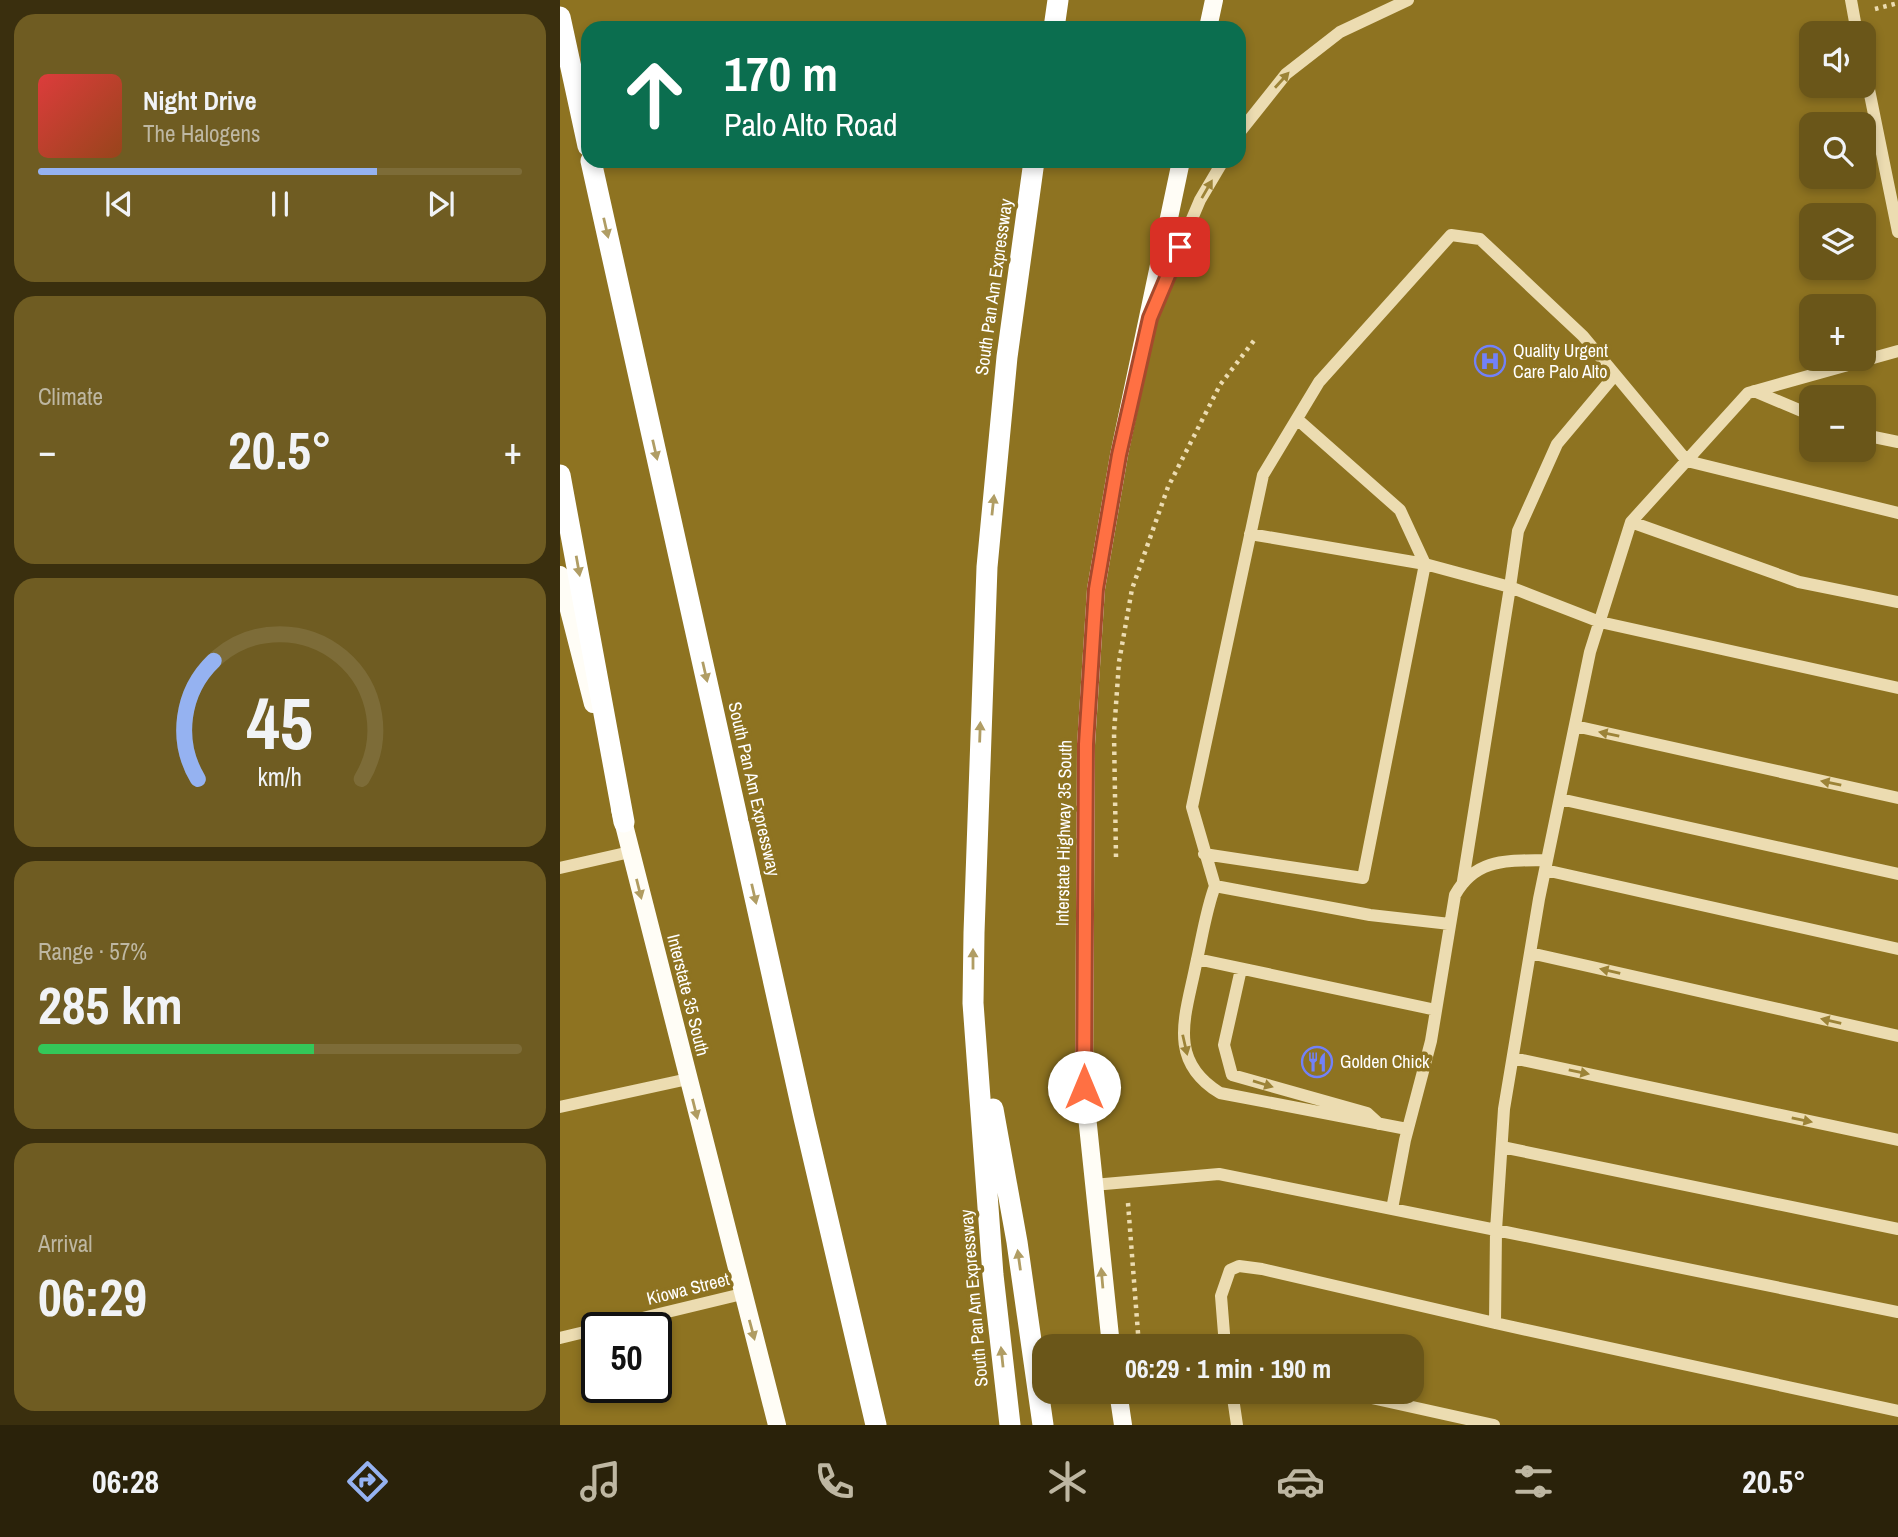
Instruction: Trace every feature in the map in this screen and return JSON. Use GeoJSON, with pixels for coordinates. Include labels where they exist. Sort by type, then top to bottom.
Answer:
{"type":"FeatureCollection","features":[{"type":"Feature","properties":{"kind":"highway"},"geometry":{"type":"LineString","coordinates":[[1055,21],[1058,0]]}},
{"type":"Feature","properties":{"kind":"highway"},"geometry":{"type":"LineString","coordinates":[[560,17],[581,114]]}},
{"type":"Feature","properties":{"kind":"highway","name":"South Pan Am Expressway"},"geometry":{"type":"LineString","coordinates":[[593,168],[804,1118],[876,1425]]}},
{"type":"Feature","properties":{"kind":"highway","name":"South Pan Am Expressway"},"geometry":{"type":"LineString","coordinates":[[1010,1425],[993,1275],[973,1003],[987,567],[1007,357],[1033,168]]}},
{"type":"Feature","properties":{"kind":"highway"},"geometry":{"type":"LineString","coordinates":[[560,475],[624,822]]}},
{"type":"Feature","properties":{"kind":"highway"},"geometry":{"type":"LineString","coordinates":[[973,1003],[1017,1242],[1043,1425]]}},
{"type":"Feature","properties":{"kind":"main road"},"geometry":{"type":"LineString","coordinates":[[1210,21],[1214,0]]}},
{"type":"Feature","properties":{"kind":"main road","name":"Interstate Highway 35 South"},"geometry":{"type":"LineString","coordinates":[[1110,1334],[1084,1087],[1086,744],[1096,589],[1119,455],[1180,168]]}},
{"type":"Feature","properties":{"kind":"main road","name":"Interstate 35 South"},"geometry":{"type":"LineString","coordinates":[[560,575],[777,1425]]}},
{"type":"Feature","properties":{"kind":"main road"},"geometry":{"type":"LineString","coordinates":[[1120,1404],[1123,1425]]}},
{"type":"Feature","properties":{"kind":"street"},"geometry":{"type":"LineString","coordinates":[[1246,124],[1286,74],[1340,32],[1408,0]]}},
{"type":"Feature","properties":{"kind":"street"},"geometry":{"type":"LineString","coordinates":[[1850,0],[1854,21]]}},
{"type":"Feature","properties":{"kind":"street"},"geometry":{"type":"LineString","coordinates":[[1872,98],[1894,190],[1898,232]]}},
{"type":"Feature","properties":{"kind":"street"},"geometry":{"type":"LineString","coordinates":[[1150,318],[1200,200],[1219,168]]}},
{"type":"Feature","properties":{"kind":"street"},"geometry":{"type":"LineString","coordinates":[[1407,1129],[1245,1100],[1220,1093],[1201,1081],[1186,1054],[1182,1029],[1215,886],[1192,807],[1263,475],[1319,382],[1451,235],[1480,239],[1583,336],[1687,461],[1898,513]]}},
{"type":"Feature","properties":{"kind":"street"},"geometry":{"type":"LineString","coordinates":[[1495,1323],[1496,1230],[1502,1147],[1530,953],[1575,726],[1600,622],[1631,522],[1748,393],[1898,351]]}},
{"type":"Feature","properties":{"kind":"street"},"geometry":{"type":"LineString","coordinates":[[1463,881],[1518,531],[1557,444],[1615,375]]}},
{"type":"Feature","properties":{"kind":"street"},"geometry":{"type":"LineString","coordinates":[[1754,391],[1799,410]]}},
{"type":"Feature","properties":{"kind":"street"},"geometry":{"type":"LineString","coordinates":[[1204,854],[1363,878],[1425,564],[1399,510],[1297,419]]}},
{"type":"Feature","properties":{"kind":"street"},"geometry":{"type":"LineString","coordinates":[[1876,437],[1898,442]]}},
{"type":"Feature","properties":{"kind":"street"},"geometry":{"type":"LineString","coordinates":[[1631,522],[1799,582],[1898,602]]}},
{"type":"Feature","properties":{"kind":"street"},"geometry":{"type":"LineString","coordinates":[[1250,534],[1425,564],[1510,587],[1600,622],[1898,688]]}},
{"type":"Feature","properties":{"kind":"street"},"geometry":{"type":"LineString","coordinates":[[1575,726],[1898,798]]}},
{"type":"Feature","properties":{"kind":"street"},"geometry":{"type":"LineString","coordinates":[[1560,799],[1898,874]]}},
{"type":"Feature","properties":{"kind":"street"},"geometry":{"type":"LineString","coordinates":[[560,868],[630,852]]}},
{"type":"Feature","properties":{"kind":"street"},"geometry":{"type":"LineString","coordinates":[[1392,1209],[1407,1129],[1428,1053],[1455,895],[1463,881],[1478,868],[1498,863],[1546,865],[1898,949]]}},
{"type":"Feature","properties":{"kind":"street"},"geometry":{"type":"LineString","coordinates":[[1215,886],[1370,915],[1450,924]]}},
{"type":"Feature","properties":{"kind":"street"},"geometry":{"type":"LineString","coordinates":[[1530,953],[1898,1037]]}},
{"type":"Feature","properties":{"kind":"street"},"geometry":{"type":"LineString","coordinates":[[1197,959],[1436,1010]]}},
{"type":"Feature","properties":{"kind":"street"},"geometry":{"type":"LineString","coordinates":[[1241,968],[1224,1045],[1232,1075],[1367,1113],[1379,1125]]}},
{"type":"Feature","properties":{"kind":"street"},"geometry":{"type":"LineString","coordinates":[[1513,1058],[1898,1140]]}},
{"type":"Feature","properties":{"kind":"street"},"geometry":{"type":"LineString","coordinates":[[560,1107],[688,1079]]}},
{"type":"Feature","properties":{"kind":"street"},"geometry":{"type":"LineString","coordinates":[[1502,1147],[1898,1229]]}},
{"type":"Feature","properties":{"kind":"street"},"geometry":{"type":"LineString","coordinates":[[1093,1185],[1219,1174],[1898,1312]]}},
{"type":"Feature","properties":{"kind":"street"},"geometry":{"type":"LineString","coordinates":[[1224,1334],[1221,1296],[1230,1270],[1239,1266],[1898,1410]]}},
{"type":"Feature","properties":{"kind":"street","name":"Kiowa Street"},"geometry":{"type":"LineString","coordinates":[[668,1312],[742,1294]]}},
{"type":"Feature","properties":{"kind":"street","name":"Kiowa Street"},"geometry":{"type":"LineString","coordinates":[[560,1338],[581,1333]]}},
{"type":"Feature","properties":{"kind":"street"},"geometry":{"type":"LineString","coordinates":[[1234,1404],[1237,1425]]}},
{"type":"Feature","properties":{"kind":"street"},"geometry":{"type":"LineString","coordinates":[[1397,1404],[1490,1425]]}},
{"type":"Feature","properties":{"kind":"path"},"geometry":{"type":"LineString","coordinates":[[1875,9],[1898,4]]}},
{"type":"Feature","properties":{"kind":"path"},"geometry":{"type":"LineString","coordinates":[[1116,857],[1114,733],[1119,662],[1132,589],[1168,487],[1220,385],[1256,338]]}},
{"type":"Feature","properties":{"kind":"path"},"geometry":{"type":"LineString","coordinates":[[1126,1182],[1138,1334]]}},
{"type":"Feature","properties":{"kind":"place","name":"Quality Urgent Care Palo Alto"},"geometry":{"type":"Point","coordinates":[1490,361]}},
{"type":"Feature","properties":{"kind":"place","name":"Golden Chick"},"geometry":{"type":"Point","coordinates":[1317,1062]}},
{"type":"Feature","properties":{"kind":"route"},"geometry":{"type":"LineString","coordinates":[[1084,1087],[1086,744],[1096,589],[1119,455],[1150,318],[1180,247]]}}]}
